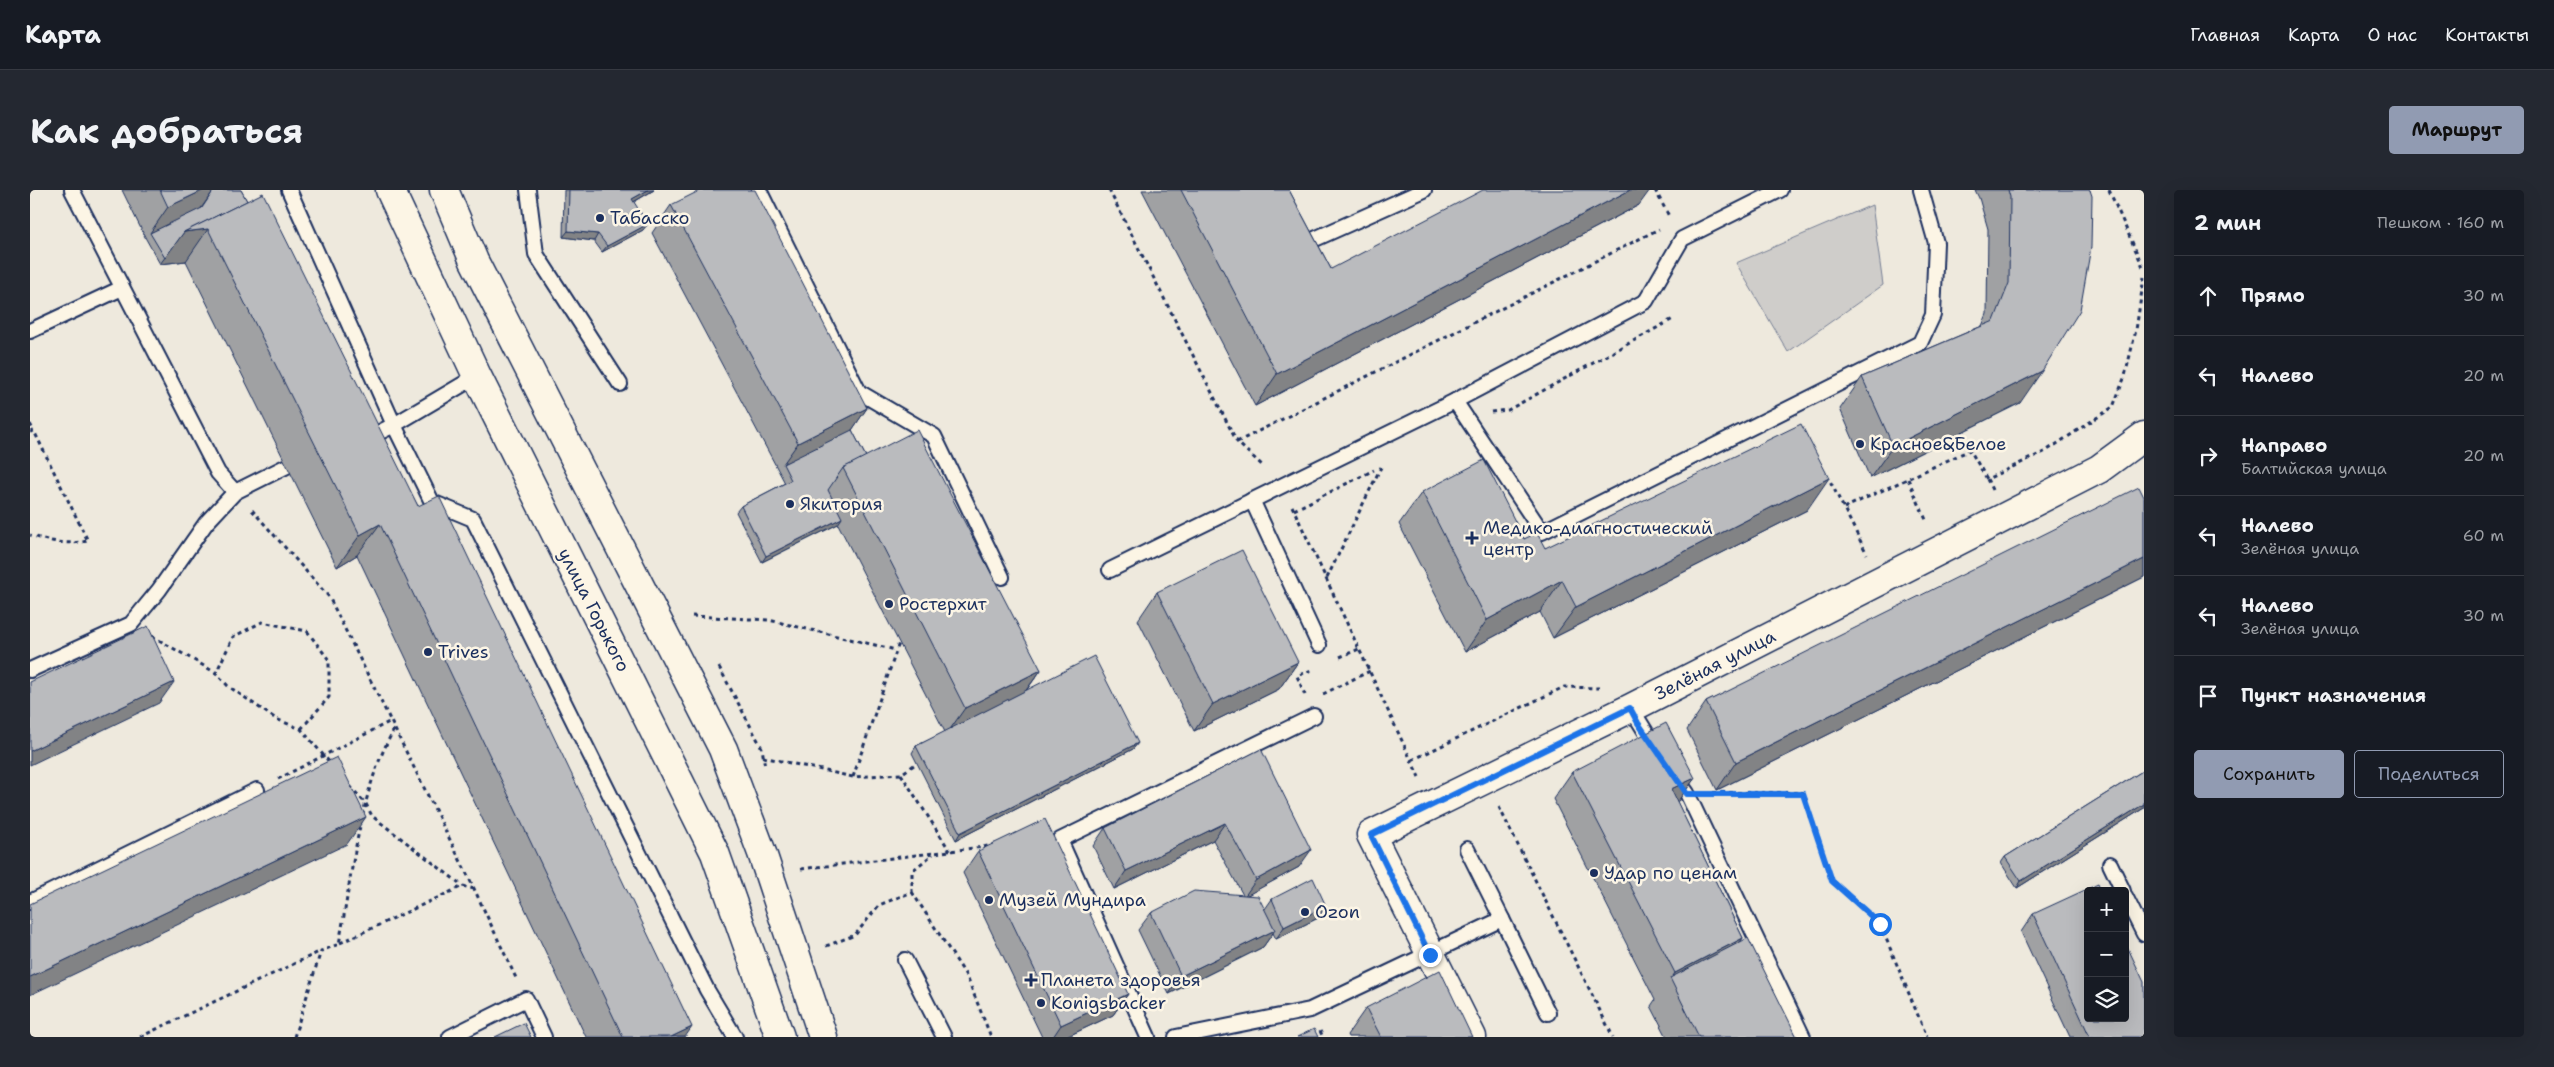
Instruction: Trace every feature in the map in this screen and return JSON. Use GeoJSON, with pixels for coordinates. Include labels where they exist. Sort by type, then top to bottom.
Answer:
{"type":"FeatureCollection","features":[{"type":"Feature","properties":{"kind":"main road","name":"улица Горького"},"geometry":{"type":"LineString","coordinates":[[390,190],[477,376],[715,853],[780,1037]]}},
{"type":"Feature","properties":{"kind":"main road"},"geometry":{"type":"LineString","coordinates":[[444,190],[474,261],[723,750],[762,853],[822,1037]]}},
{"type":"Feature","properties":{"kind":"main road","name":"Зелёная улица"},"geometry":{"type":"LineString","coordinates":[[1472,1037],[1371,835],[1630,708],[2099,469],[2144,436]]}},
{"type":"Feature","properties":{"kind":"lane"},"geometry":{"type":"LineString","coordinates":[[72,190],[218,473],[235,492]]}},
{"type":"Feature","properties":{"kind":"lane"},"geometry":{"type":"LineString","coordinates":[[289,190],[394,425],[432,502],[473,520],[707,990],[735,1037]]}},
{"type":"Feature","properties":{"kind":"lane"},"geometry":{"type":"LineString","coordinates":[[528,190],[536,254],[620,384]]}},
{"type":"Feature","properties":{"kind":"lane"},"geometry":{"type":"LineString","coordinates":[[759,190],[859,392],[934,436],[1002,577]]}},
{"type":"Feature","properties":{"kind":"lane"},"geometry":{"type":"LineString","coordinates":[[1298,225],[1306,243],[1424,190]]}},
{"type":"Feature","properties":{"kind":"lane"},"geometry":{"type":"LineString","coordinates":[[1110,570],[1455,401],[1646,301],[1682,240],[1780,190]]}},
{"type":"Feature","properties":{"kind":"lane"},"geometry":{"type":"LineString","coordinates":[[1455,401],[1542,532],[1920,343],[1933,315],[1936,243],[1921,190]]}},
{"type":"Feature","properties":{"kind":"lane"},"geometry":{"type":"LineString","coordinates":[[30,331],[122,288]]}},
{"type":"Feature","properties":{"kind":"lane"},"geometry":{"type":"LineString","coordinates":[[347,440],[372,436],[477,376]]}},
{"type":"Feature","properties":{"kind":"lane"},"geometry":{"type":"LineString","coordinates":[[30,670],[131,624],[159,590],[206,523],[235,492],[287,466]]}},
{"type":"Feature","properties":{"kind":"lane"},"geometry":{"type":"LineString","coordinates":[[1252,500],[1319,646]]}},
{"type":"Feature","properties":{"kind":"lane"},"geometry":{"type":"LineString","coordinates":[[1630,708],[1638,723],[1687,794],[1803,1037]]}},
{"type":"Feature","properties":{"kind":"lane"},"geometry":{"type":"LineString","coordinates":[[1148,1037],[1060,840],[1314,716]]}},
{"type":"Feature","properties":{"kind":"lane"},"geometry":{"type":"LineString","coordinates":[[30,902],[258,790]]}},
{"type":"Feature","properties":{"kind":"lane"},"geometry":{"type":"LineString","coordinates":[[1467,849],[1548,1013]]}},
{"type":"Feature","properties":{"kind":"lane"},"geometry":{"type":"LineString","coordinates":[[2110,864],[2121,887]]}},
{"type":"Feature","properties":{"kind":"lane"},"geometry":{"type":"LineString","coordinates":[[2129,904],[2144,934]]}},
{"type":"Feature","properties":{"kind":"lane"},"geometry":{"type":"LineString","coordinates":[[1176,1037],[1310,1010],[1430,955],[1502,919]]}},
{"type":"Feature","properties":{"kind":"lane"},"geometry":{"type":"LineString","coordinates":[[905,960],[944,1037]]}},
{"type":"Feature","properties":{"kind":"lane"},"geometry":{"type":"LineString","coordinates":[[450,1037],[526,999],[544,1037]]}},
{"type":"Feature","properties":{"kind":"path"},"geometry":{"type":"LineString","coordinates":[[1109,190],[1237,442],[1283,486],[1432,806]]}},
{"type":"Feature","properties":{"kind":"path"},"geometry":{"type":"LineString","coordinates":[[1655,190],[1682,240]]}},
{"type":"Feature","properties":{"kind":"path"},"geometry":{"type":"LineString","coordinates":[[2109,190],[2144,270]]}},
{"type":"Feature","properties":{"kind":"path"},"geometry":{"type":"LineString","coordinates":[[1237,442],[1672,222]]}},
{"type":"Feature","properties":{"kind":"path"},"geometry":{"type":"LineString","coordinates":[[2113,407],[2125,376],[2136,330],[2144,277]]}},
{"type":"Feature","properties":{"kind":"path"},"geometry":{"type":"LineString","coordinates":[[30,424],[32,432],[88,541],[69,544],[52,543],[30,535]]}},
{"type":"Feature","properties":{"kind":"path"},"geometry":{"type":"LineString","coordinates":[[1844,508],[1970,450],[1987,479]]}},
{"type":"Feature","properties":{"kind":"path"},"geometry":{"type":"LineString","coordinates":[[1822,466],[1871,561]]}},
{"type":"Feature","properties":{"kind":"path"},"geometry":{"type":"LineString","coordinates":[[1326,578],[1381,467]]}},
{"type":"Feature","properties":{"kind":"path"},"geometry":{"type":"LineString","coordinates":[[1908,479],[1927,523]]}},
{"type":"Feature","properties":{"kind":"path"},"geometry":{"type":"LineString","coordinates":[[235,492],[329,596],[391,721],[396,727],[526,999]]}},
{"type":"Feature","properties":{"kind":"path"},"geometry":{"type":"LineString","coordinates":[[692,616],[769,620],[896,650]]}},
{"type":"Feature","properties":{"kind":"path"},"geometry":{"type":"LineString","coordinates":[[216,673],[233,637],[262,622],[307,631],[329,660],[329,697],[301,728]]}},
{"type":"Feature","properties":{"kind":"path"},"geometry":{"type":"LineString","coordinates":[[131,624],[216,673],[228,686],[276,719],[301,728],[336,769]]}},
{"type":"Feature","properties":{"kind":"path"},"geometry":{"type":"LineString","coordinates":[[853,777],[899,643]]}},
{"type":"Feature","properties":{"kind":"path"},"geometry":{"type":"LineString","coordinates":[[1332,660],[1359,649]]}},
{"type":"Feature","properties":{"kind":"path"},"geometry":{"type":"LineString","coordinates":[[1314,668],[1297,676],[1314,716]]}},
{"type":"Feature","properties":{"kind":"path"},"geometry":{"type":"LineString","coordinates":[[1308,701],[1370,671]]}},
{"type":"Feature","properties":{"kind":"path"},"geometry":{"type":"LineString","coordinates":[[1412,760],[1564,687],[1606,688]]}},
{"type":"Feature","properties":{"kind":"path"},"geometry":{"type":"LineString","coordinates":[[258,790],[391,721]]}},
{"type":"Feature","properties":{"kind":"path"},"geometry":{"type":"LineString","coordinates":[[339,944],[366,804],[382,750],[396,727]]}},
{"type":"Feature","properties":{"kind":"path"},"geometry":{"type":"LineString","coordinates":[[763,757],[853,777],[901,774],[917,763]]}},
{"type":"Feature","properties":{"kind":"path"},"geometry":{"type":"LineString","coordinates":[[901,774],[950,851]]}},
{"type":"Feature","properties":{"kind":"path"},"geometry":{"type":"LineString","coordinates":[[348,783],[366,804],[372,816],[463,886],[474,889]]}},
{"type":"Feature","properties":{"kind":"path"},"geometry":{"type":"LineString","coordinates":[[1687,794],[1803,794],[1832,881],[1880,924],[1926,1037]]}},
{"type":"Feature","properties":{"kind":"path"},"geometry":{"type":"LineString","coordinates":[[1496,802],[1613,1037]]}},
{"type":"Feature","properties":{"kind":"path"},"geometry":{"type":"LineString","coordinates":[[792,870],[983,847],[1001,842]]}},
{"type":"Feature","properties":{"kind":"path"},"geometry":{"type":"LineString","coordinates":[[933,853],[912,871],[912,892],[967,977],[992,1037]]}},
{"type":"Feature","properties":{"kind":"path"},"geometry":{"type":"LineString","coordinates":[[140,1037],[463,886]]}},
{"type":"Feature","properties":{"kind":"path"},"geometry":{"type":"LineString","coordinates":[[824,947],[856,935],[879,905],[912,892]]}},
{"type":"Feature","properties":{"kind":"path"},"geometry":{"type":"LineString","coordinates":[[294,1037],[321,951]]}},
{"type":"Feature","properties":{"kind":"shaded area"},"geometry":{"type":"Polygon","coordinates":[[[1872,205],[1883,285],[1788,352],[1736,263],[1872,205]]]}},
{"type":"Feature","properties":{"kind":"building"},"geometry":{"type":"Polygon","coordinates":[[[160,190],[204,190],[168,207],[160,190]]]}},
{"type":"Feature","properties":{"kind":"building"},"geometry":{"type":"Polygon","coordinates":[[[214,190],[241,190],[247,201],[184,232],[165,258],[150,233],[202,208],[214,190]]]}},
{"type":"Feature","properties":{"kind":"building","name":"Табасско"},"geometry":{"type":"Polygon","coordinates":[[[569,190],[648,190],[632,199],[648,224],[607,246],[598,234],[568,231],[569,190]]]}},
{"type":"Feature","properties":{"kind":"building"},"geometry":{"type":"Polygon","coordinates":[[[701,190],[755,190],[867,408],[798,443],[671,205],[701,190]]]}},
{"type":"Feature","properties":{"kind":"building"},"geometry":{"type":"Polygon","coordinates":[[[1181,190],[1289,190],[1331,269],[1483,190],[1630,190],[1277,374],[1181,190]]]}},
{"type":"Feature","properties":{"kind":"building"},"geometry":{"type":"Polygon","coordinates":[[[2008,190],[2090,190],[2092,196],[2091,247],[2080,310],[2042,371],[1893,446],[1862,377],[1994,321],[2009,283],[2010,197],[2008,190]]]}},
{"type":"Feature","properties":{"kind":"building"},"geometry":{"type":"Polygon","coordinates":[[[263,193],[418,506],[439,496],[692,1027],[671,1037],[623,1037],[380,524],[360,535],[208,229],[184,232],[263,193]]]}},
{"type":"Feature","properties":{"kind":"building"},"geometry":{"type":"Polygon","coordinates":[[[1801,424],[1829,478],[1576,607],[1562,580],[1487,620],[1422,492],[1484,460],[1524,539],[1537,533],[1545,548],[1801,424]]]}},
{"type":"Feature","properties":{"kind":"building","name":"Якитория"},"geometry":{"type":"Polygon","coordinates":[[[852,430],[866,457],[843,468],[828,490],[842,518],[766,556],[741,506],[791,480],[783,464],[852,430]]]}},
{"type":"Feature","properties":{"kind":"building"},"geometry":{"type":"Polygon","coordinates":[[[917,430],[1041,670],[965,708],[843,468],[917,430]]]}},
{"type":"Feature","properties":{"kind":"building"},"geometry":{"type":"Polygon","coordinates":[[[2139,487],[2144,497],[2144,559],[1736,762],[1706,702],[2139,487]]]}},
{"type":"Feature","properties":{"kind":"building"},"geometry":{"type":"Polygon","coordinates":[[[1242,550],[1298,662],[1213,704],[1157,592],[1242,550]]]}},
{"type":"Feature","properties":{"kind":"building"},"geometry":{"type":"Polygon","coordinates":[[[148,626],[174,682],[30,751],[30,682],[148,626]]]}},
{"type":"Feature","properties":{"kind":"building"},"geometry":{"type":"Polygon","coordinates":[[[1094,656],[1138,743],[960,833],[916,746],[1094,656]]]}},
{"type":"Feature","properties":{"kind":"building"},"geometry":{"type":"Polygon","coordinates":[[[1666,723],[1695,778],[1671,789],[1743,938],[1675,973],[1572,772],[1666,723]]]}},
{"type":"Feature","properties":{"kind":"building"},"geometry":{"type":"Polygon","coordinates":[[[1261,749],[1311,850],[1256,880],[1225,823],[1126,871],[1105,828],[1261,749]]]}},
{"type":"Feature","properties":{"kind":"building"},"geometry":{"type":"Polygon","coordinates":[[[337,757],[366,817],[30,977],[30,904],[337,757]]]}},
{"type":"Feature","properties":{"kind":"building"},"geometry":{"type":"Polygon","coordinates":[[[2144,770],[2144,804],[2021,881],[2005,857],[2144,770]]]}},
{"type":"Feature","properties":{"kind":"building"},"geometry":{"type":"Polygon","coordinates":[[[1045,819],[1128,994],[1061,1025],[978,851],[1045,819]]]}},
{"type":"Feature","properties":{"kind":"building"},"geometry":{"type":"Polygon","coordinates":[[[1313,878],[1326,906],[1284,927],[1272,899],[1313,878]]]}},
{"type":"Feature","properties":{"kind":"building"},"geometry":{"type":"Polygon","coordinates":[[[2084,890],[2084,1022],[2129,1022],[2129,950],[2144,982],[2144,1037],[2090,1037],[2033,914],[2084,890]]]}},
{"type":"Feature","properties":{"kind":"building"},"geometry":{"type":"Polygon","coordinates":[[[1194,891],[1258,896],[1275,930],[1181,976],[1151,913],[1194,891]]]}},
{"type":"Feature","properties":{"kind":"building"},"geometry":{"type":"Polygon","coordinates":[[[1748,938],[1797,1037],[1699,1037],[1670,978],[1748,938]]]}},
{"type":"Feature","properties":{"kind":"building"},"geometry":{"type":"Polygon","coordinates":[[[1440,970],[1472,1037],[1381,1037],[1366,1008],[1440,970]]]}},
{"type":"Feature","properties":{"kind":"building"},"geometry":{"type":"Polygon","coordinates":[[[524,1023],[531,1037],[495,1037],[524,1023]]]}},
{"type":"Feature","properties":{"kind":"building"},"geometry":{"type":"Polygon","coordinates":[[[1314,1029],[1318,1037],[1297,1037],[1314,1029]]]}},
{"type":"Feature","properties":{"kind":"place","name":"Табасско"},"geometry":{"type":"Point","coordinates":[600,218]}},
{"type":"Feature","properties":{"kind":"place","name":"Красное&Белое"},"geometry":{"type":"Point","coordinates":[1860,444]}},
{"type":"Feature","properties":{"kind":"place","name":"Якитория"},"geometry":{"type":"Point","coordinates":[790,504]}},
{"type":"Feature","properties":{"kind":"place","name":"Медико-диагностический центр"},"geometry":{"type":"Point","coordinates":[1472,538]}},
{"type":"Feature","properties":{"kind":"place","name":"Ростерхит"},"geometry":{"type":"Point","coordinates":[889,604]}},
{"type":"Feature","properties":{"kind":"place","name":"Trives"},"geometry":{"type":"Point","coordinates":[428,652]}},
{"type":"Feature","properties":{"kind":"place","name":"Удар по ценам"},"geometry":{"type":"Point","coordinates":[1594,873]}},
{"type":"Feature","properties":{"kind":"place","name":"Музей Мундира"},"geometry":{"type":"Point","coordinates":[989,900]}},
{"type":"Feature","properties":{"kind":"place","name":"Ozon"},"geometry":{"type":"Point","coordinates":[1305,912]}},
{"type":"Feature","properties":{"kind":"place","name":"Планета здоровья"},"geometry":{"type":"Point","coordinates":[1031,980]}},
{"type":"Feature","properties":{"kind":"place","name":"Konigsbacker"},"geometry":{"type":"Point","coordinates":[1041,1003]}},
{"type":"Feature","properties":{"kind":"route"},"geometry":{"type":"LineString","coordinates":[[1430,955],[1371,835],[1630,708],[1638,723],[1687,794],[1803,794],[1832,881],[1880,924]]}}]}
